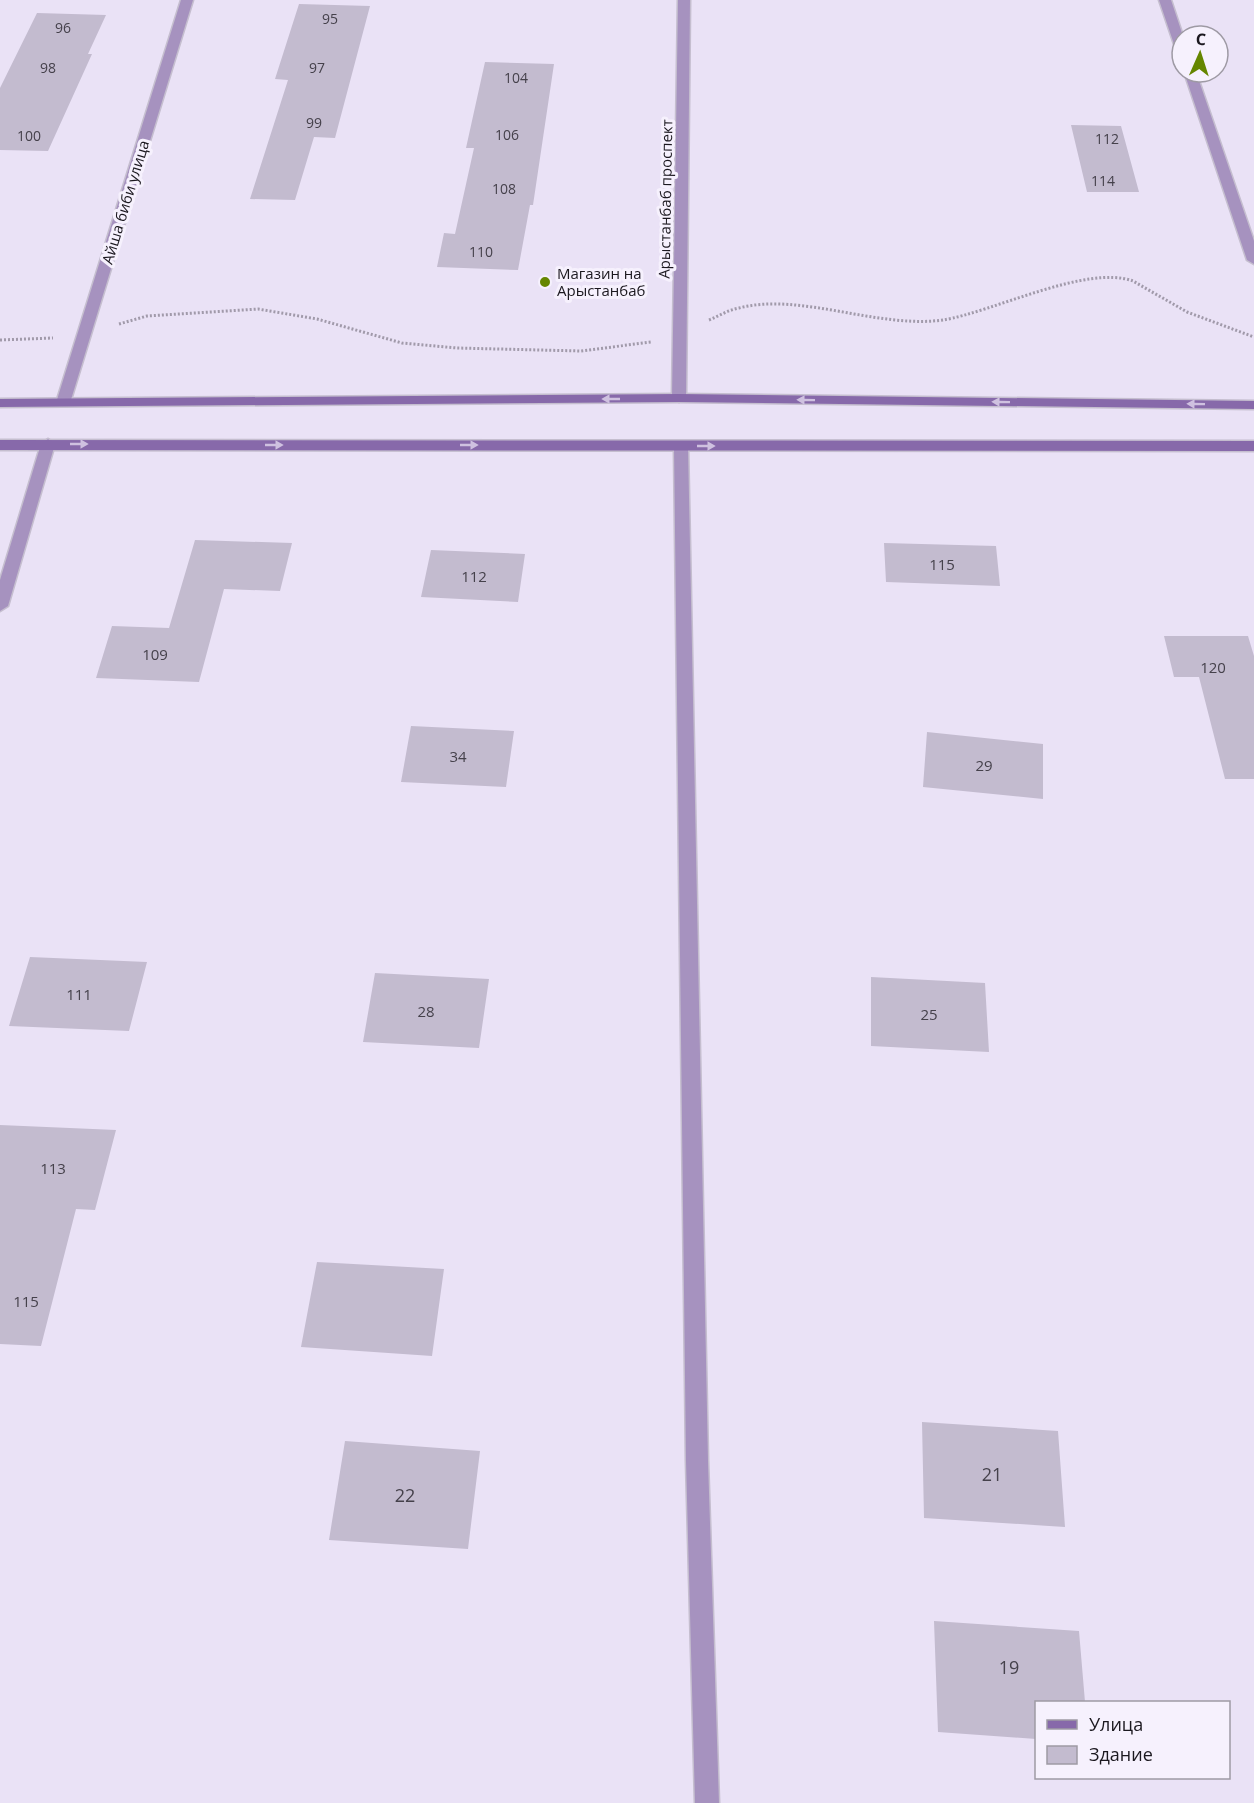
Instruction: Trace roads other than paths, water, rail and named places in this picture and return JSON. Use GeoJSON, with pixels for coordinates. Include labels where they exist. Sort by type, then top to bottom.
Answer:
{"type":"FeatureCollection","features":[{"type":"Feature","properties":{"kind":"street","name":"Айша биби улица"},"geometry":{"type":"LineString","coordinates":[[63,403],[187,0]]}},
{"type":"Feature","properties":{"kind":"street","name":"Арыстанбаб проспект"},"geometry":{"type":"LineString","coordinates":[[679,398],[684,0]]}},
{"type":"Feature","properties":{"kind":"street"},"geometry":{"type":"LineString","coordinates":[[1165,0],[1173,24]]}},
{"type":"Feature","properties":{"kind":"street"},"geometry":{"type":"LineString","coordinates":[[1194,84],[1254,260]]}},
{"type":"Feature","properties":{"kind":"street"},"geometry":{"type":"LineString","coordinates":[[0,403],[679,398],[1254,405]]}},
{"type":"Feature","properties":{"kind":"street"},"geometry":{"type":"LineString","coordinates":[[0,606],[48,444]]}},
{"type":"Feature","properties":{"kind":"street"},"geometry":{"type":"LineString","coordinates":[[0,445],[1254,446]]}},
{"type":"Feature","properties":{"kind":"street"},"geometry":{"type":"LineString","coordinates":[[681,446],[697,1461],[707,1803]]}},
{"type":"Feature","properties":{"kind":"place","name":"Магазин на Арыстанбаб"},"geometry":{"type":"Point","coordinates":[545,282]}}]}
